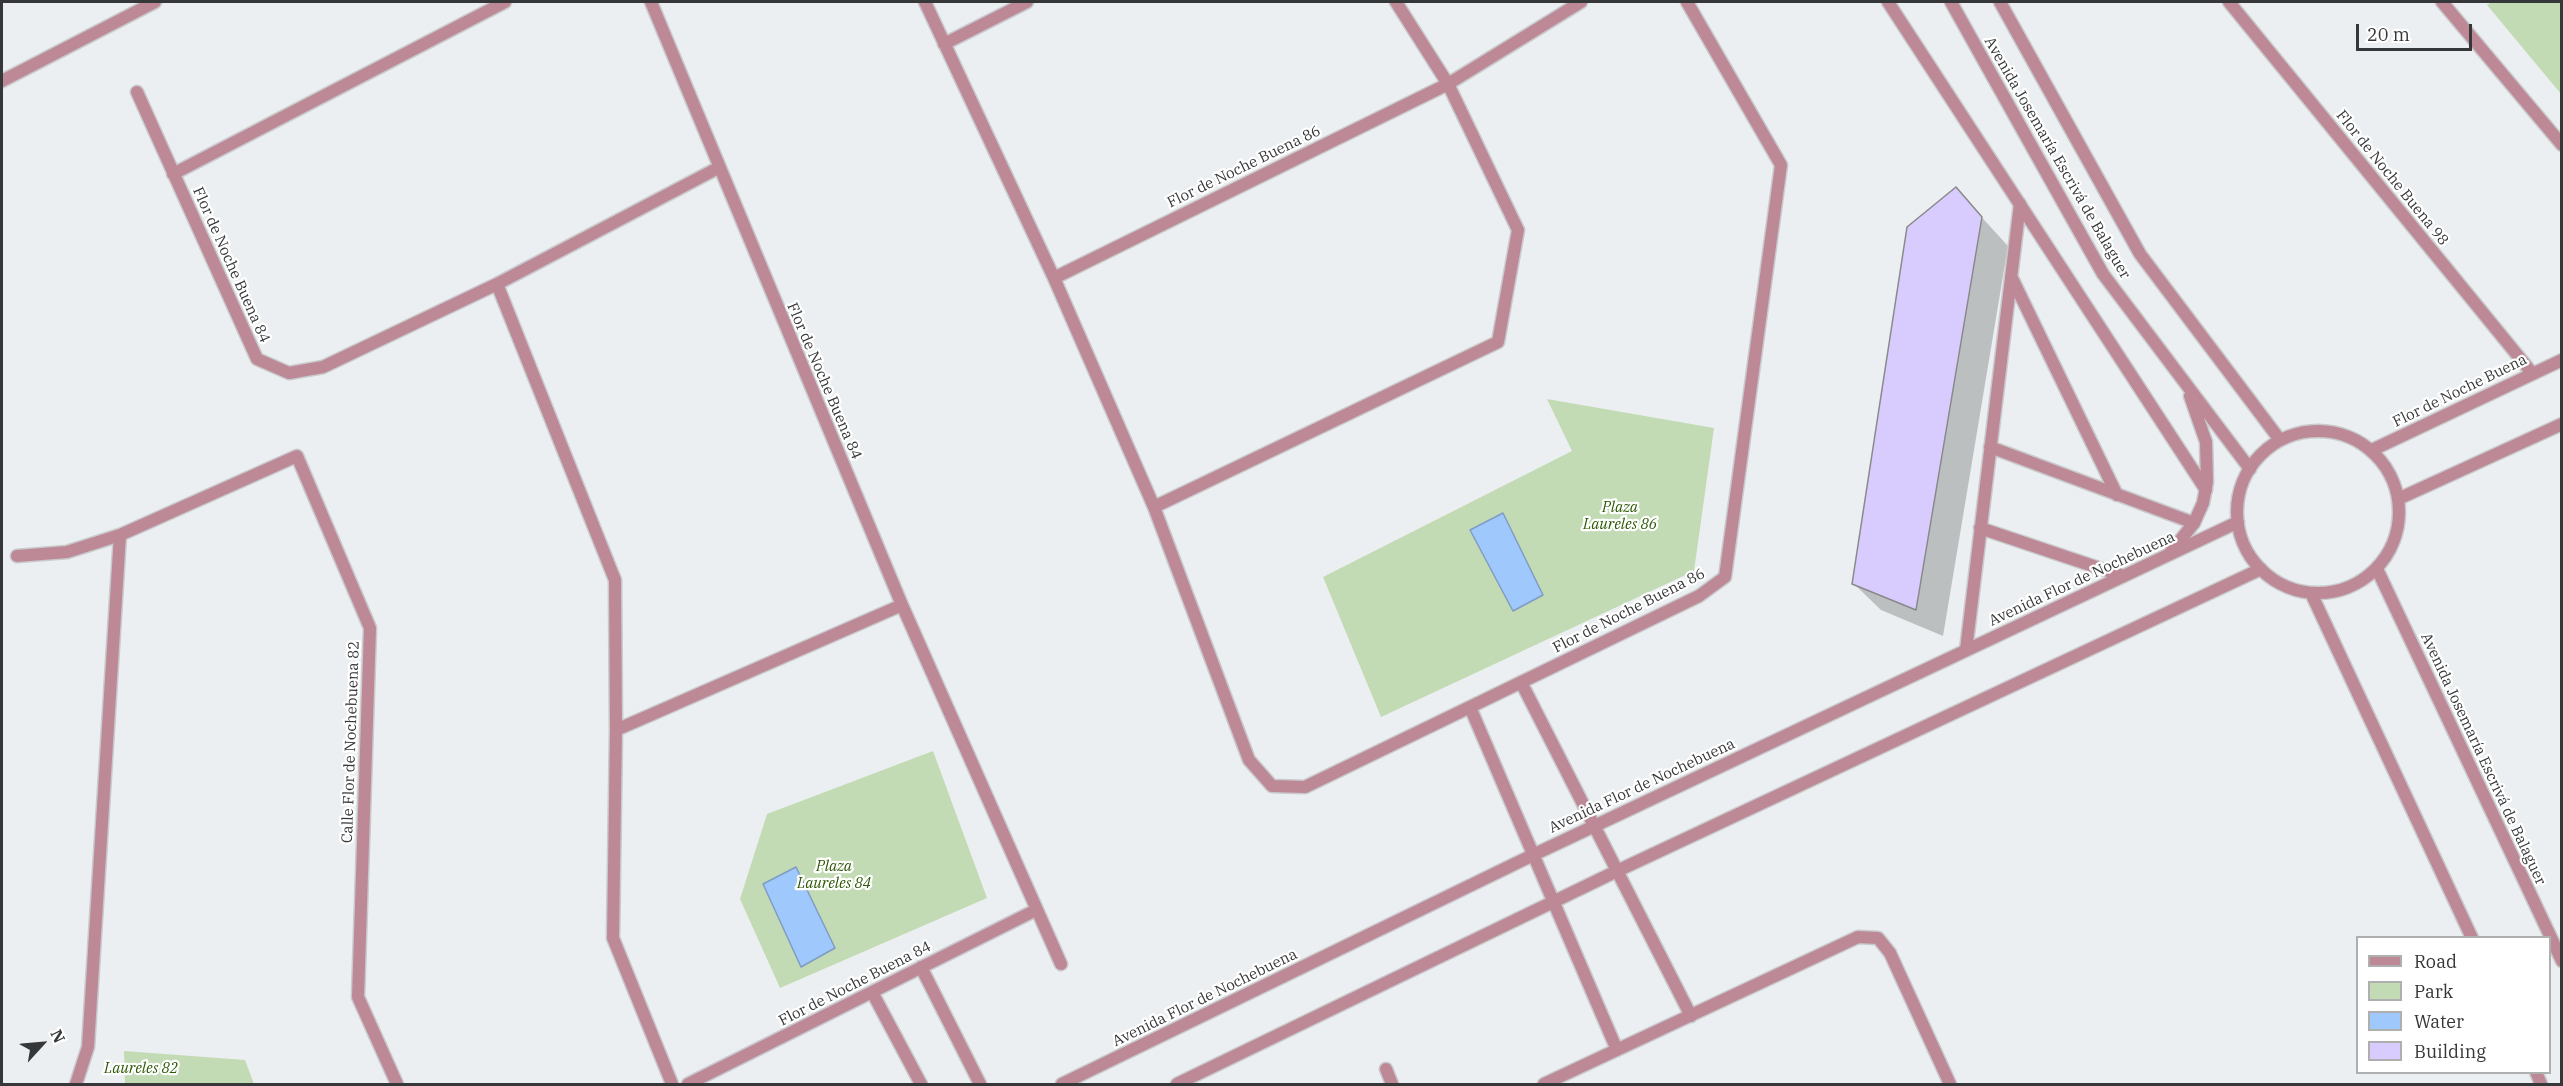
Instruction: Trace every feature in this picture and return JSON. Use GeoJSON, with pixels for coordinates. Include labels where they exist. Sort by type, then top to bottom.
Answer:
{"type":"FeatureCollection","features":[{"type":"Feature","properties":{"kind":"street"},"geometry":{"type":"LineString","coordinates":[[2,81],[155,2]]}},
{"type":"Feature","properties":{"kind":"street"},"geometry":{"type":"LineString","coordinates":[[172,174],[504,2]]}},
{"type":"Feature","properties":{"kind":"street","name":"Flor de Noche Buena 84"},"geometry":{"type":"LineString","coordinates":[[651,2],[718,168],[902,605],[1060,964]]}},
{"type":"Feature","properties":{"kind":"street","name":"Flor de Noche Buena 86"},"geometry":{"type":"LineString","coordinates":[[925,2],[1054,278],[1154,507],[1249,760],[1272,786],[1305,787],[1699,596],[1725,577],[1781,165],[1687,2]]}},
{"type":"Feature","properties":{"kind":"street"},"geometry":{"type":"LineString","coordinates":[[944,44],[1027,2]]}},
{"type":"Feature","properties":{"kind":"street"},"geometry":{"type":"LineString","coordinates":[[1154,507],[1498,342],[1518,230],[1448,84],[1396,2]]}},
{"type":"Feature","properties":{"kind":"street","name":"Flor de Noche Buena 86"},"geometry":{"type":"LineString","coordinates":[[1054,278],[1448,84],[1581,2]]}},
{"type":"Feature","properties":{"kind":"street"},"geometry":{"type":"LineString","coordinates":[[1888,2],[2206,490]]}},
{"type":"Feature","properties":{"kind":"street","name":"Avenida Josemaría Escrivá de Balaguer"},"geometry":{"type":"LineString","coordinates":[[1951,2],[2103,274],[2250,469]]}},
{"type":"Feature","properties":{"kind":"street","name":"Avenida Josemaría Escrivá de Balaguer"},"geometry":{"type":"LineString","coordinates":[[2000,2],[2140,254],[2280,440]]}},
{"type":"Feature","properties":{"kind":"street","name":"Flor de Noche Buena 98"},"geometry":{"type":"LineString","coordinates":[[2229,2],[2532,374]]}},
{"type":"Feature","properties":{"kind":"street"},"geometry":{"type":"LineString","coordinates":[[2442,2],[2562,145]]}},
{"type":"Feature","properties":{"kind":"street","name":"Flor de Noche Buena 84"},"geometry":{"type":"LineString","coordinates":[[137,92],[257,359],[289,373],[323,367],[497,284],[718,168]]}},
{"type":"Feature","properties":{"kind":"street"},"geometry":{"type":"LineString","coordinates":[[1966,650],[2020,204]]}},
{"type":"Feature","properties":{"kind":"street"},"geometry":{"type":"LineString","coordinates":[[2011,274],[2117,495]]}},
{"type":"Feature","properties":{"kind":"street"},"geometry":{"type":"LineString","coordinates":[[497,284],[615,580],[616,730],[613,938],[672,1084]]}},
{"type":"Feature","properties":{"kind":"street","name":"Flor de Noche Buena"},"geometry":{"type":"LineString","coordinates":[[2372,450],[2562,360]]}},
{"type":"Feature","properties":{"kind":"street"},"geometry":{"type":"LineString","coordinates":[[2170,553],[2193,523],[2203,503],[2206,490],[2206,442],[2185,384]]}},
{"type":"Feature","properties":{"kind":"street"},"geometry":{"type":"LineString","coordinates":[[2398,499],[2562,424]]}},
{"type":"Feature","properties":{"kind":"street"},"geometry":{"type":"LineString","coordinates":[[2314,430],[2335,431],[2355,439],[2372,450],[2384,464],[2393,481],[2398,499],[2399,518],[2396,537],[2388,554],[2377,569],[2358,584],[2335,592],[2311,593],[2289,588],[2269,577],[2252,560],[2241,538],[2238,522],[2239,491],[2258,456],[2280,440],[2314,430]]}},
{"type":"Feature","properties":{"kind":"street"},"geometry":{"type":"LineString","coordinates":[[1990,447],[2193,523]]}},
{"type":"Feature","properties":{"kind":"street","name":"Calle Flor de Nochebuena 82"},"geometry":{"type":"LineString","coordinates":[[17,556],[66,552],[120,535],[297,456],[370,628],[358,997],[397,1084]]}},
{"type":"Feature","properties":{"kind":"street","name":"Avenida Flor de Nochebuena"},"geometry":{"type":"LineString","coordinates":[[1062,1084],[1533,855],[2238,522]]}},
{"type":"Feature","properties":{"kind":"street"},"geometry":{"type":"LineString","coordinates":[[1980,528],[2122,576]]}},
{"type":"Feature","properties":{"kind":"street"},"geometry":{"type":"LineString","coordinates":[[76,1084],[88,1047],[120,535]]}},
{"type":"Feature","properties":{"kind":"street"},"geometry":{"type":"LineString","coordinates":[[1178,1084],[1617,871],[2261,569]]}},
{"type":"Feature","properties":{"kind":"street","name":"Avenida Josemaría Escrivá de Balaguer"},"geometry":{"type":"LineString","coordinates":[[2377,569],[2550,936]]}},
{"type":"Feature","properties":{"kind":"street"},"geometry":{"type":"LineString","coordinates":[[2311,593],[2471,936]]}},
{"type":"Feature","properties":{"kind":"street"},"geometry":{"type":"LineString","coordinates":[[616,730],[902,605]]}},
{"type":"Feature","properties":{"kind":"street"},"geometry":{"type":"LineString","coordinates":[[1521,682],[1691,1016]]}},
{"type":"Feature","properties":{"kind":"street"},"geometry":{"type":"LineString","coordinates":[[1470,707],[1617,1050]]}},
{"type":"Feature","properties":{"kind":"street","name":"Flor de Noche Buena 84"},"geometry":{"type":"LineString","coordinates":[[688,1084],[1036,910]]}},
{"type":"Feature","properties":{"kind":"street"},"geometry":{"type":"LineString","coordinates":[[1544,1084],[1858,938],[1878,938],[1890,953],[1950,1084]]}},
{"type":"Feature","properties":{"kind":"street","name":"Avenida Josemaría Escrivá de Balaguer"},"geometry":{"type":"LineString","coordinates":[[2551,938],[2562,961]]}},
{"type":"Feature","properties":{"kind":"street"},"geometry":{"type":"LineString","coordinates":[[921,967],[980,1084]]}},
{"type":"Feature","properties":{"kind":"street"},"geometry":{"type":"LineString","coordinates":[[872,992],[921,1084]]}},
{"type":"Feature","properties":{"kind":"street"},"geometry":{"type":"LineString","coordinates":[[1386,1069],[1392,1084]]}},
{"type":"Feature","properties":{"kind":"green space"},"geometry":{"type":"Polygon","coordinates":[[[2492,2],[2561,2],[2561,94],[2487,5],[2492,2]]]}},
{"type":"Feature","properties":{"kind":"green space","name":"Plaza Laureles 86"},"geometry":{"type":"Polygon","coordinates":[[[1547,399],[1714,428],[1694,571],[1381,717],[1323,577],[1572,451],[1547,399]]]}},
{"type":"Feature","properties":{"kind":"green space","name":"Plaza Laureles 84"},"geometry":{"type":"Polygon","coordinates":[[[933,751],[987,898],[780,988],[740,899],[767,814],[933,751]]]}},
{"type":"Feature","properties":{"kind":"green space","name":"Laureles 82"},"geometry":{"type":"Polygon","coordinates":[[[124,1051],[245,1060],[254,1084],[125,1084],[124,1051]]]}},
{"type":"Feature","properties":{"kind":"water"},"geometry":{"type":"Polygon","coordinates":[[[1503,513],[1543,595],[1513,611],[1470,530],[1503,513]]]}},
{"type":"Feature","properties":{"kind":"water"},"geometry":{"type":"Polygon","coordinates":[[[796,867],[835,948],[801,967],[763,884],[796,867]]]}},
{"type":"Feature","properties":{"kind":"building"},"geometry":{"type":"Polygon","coordinates":[[[1956,187],[1982,217],[1916,610],[1852,584],[1907,227],[1956,187]]]}}]}
